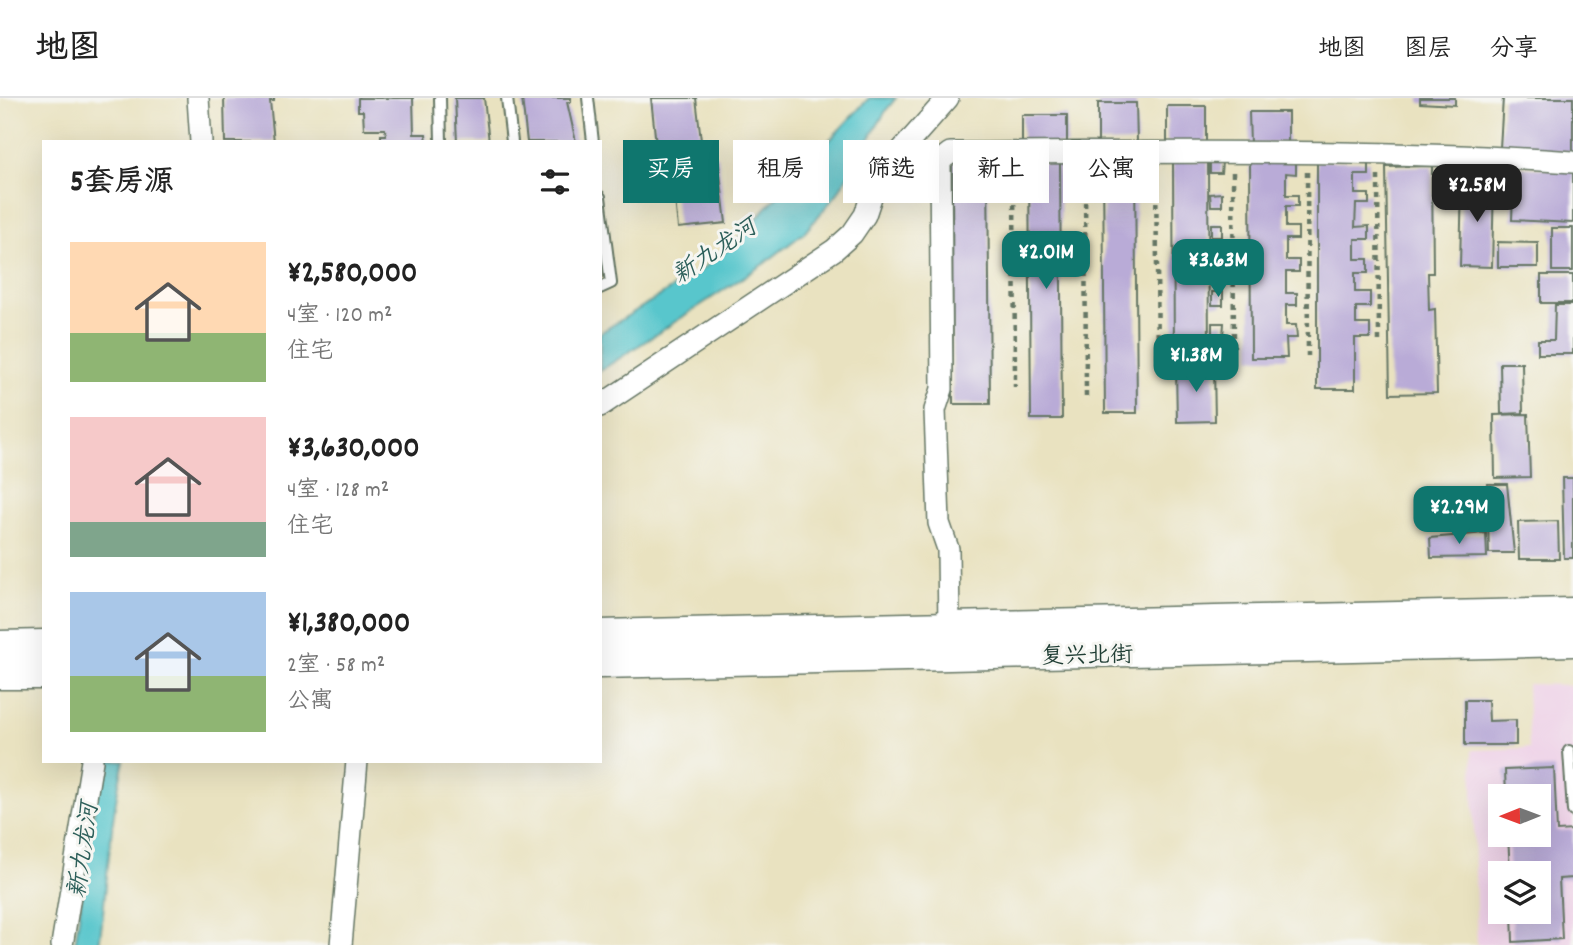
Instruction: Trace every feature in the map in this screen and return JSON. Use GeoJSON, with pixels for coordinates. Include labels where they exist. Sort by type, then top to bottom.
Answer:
{"type":"FeatureCollection","features":[{"type":"Feature","properties":{"kind":"main road","name":"复兴北街"},"geometry":{"type":"LineString","coordinates":[[602,635],[1573,613]]}},
{"type":"Feature","properties":{"kind":"main road","name":"复兴北街"},"geometry":{"type":"LineString","coordinates":[[602,663],[1573,641]]}},
{"type":"Feature","properties":{"kind":"main road"},"geometry":{"type":"LineString","coordinates":[[0,646],[42,645]]}},
{"type":"Feature","properties":{"kind":"main road"},"geometry":{"type":"LineString","coordinates":[[0,674],[42,674]]}},
{"type":"Feature","properties":{"kind":"street"},"geometry":{"type":"LineString","coordinates":[[198,98],[201,140]]}},
{"type":"Feature","properties":{"kind":"street"},"geometry":{"type":"LineString","coordinates":[[602,405],[834,250],[852,234],[866,215],[874,188],[886,168],[948,98]]}},
{"type":"Feature","properties":{"kind":"street"},"geometry":{"type":"LineString","coordinates":[[949,628],[948,549],[939,523],[935,410],[942,388],[940,160],[953,153]]}},
{"type":"Feature","properties":{"kind":"street"},"geometry":{"type":"LineString","coordinates":[[1159,153],[1476,156],[1573,162]]}},
{"type":"Feature","properties":{"kind":"street"},"geometry":{"type":"LineString","coordinates":[[62,945],[92,763]]}},
{"type":"Feature","properties":{"kind":"street"},"geometry":{"type":"LineString","coordinates":[[341,945],[357,763]]}},
{"type":"Feature","properties":{"kind":"lane"},"geometry":{"type":"LineString","coordinates":[[440,98],[441,140]]}},
{"type":"Feature","properties":{"kind":"lane"},"geometry":{"type":"LineString","coordinates":[[507,98],[512,140]]}},
{"type":"Feature","properties":{"kind":"lane"},"geometry":{"type":"LineString","coordinates":[[588,98],[593,140]]}},
{"type":"Feature","properties":{"kind":"lane"},"geometry":{"type":"LineString","coordinates":[[602,213],[611,283],[602,287]]}},
{"type":"Feature","properties":{"kind":"lane"},"geometry":{"type":"LineString","coordinates":[[1569,751],[1573,811]]}},
{"type":"Feature","properties":{"kind":"path"},"geometry":{"type":"LineString","coordinates":[[1233,153],[1234,349]]}},
{"type":"Feature","properties":{"kind":"path"},"geometry":{"type":"LineString","coordinates":[[1306,154],[1308,356]]}},
{"type":"Feature","properties":{"kind":"path"},"geometry":{"type":"LineString","coordinates":[[1377,155],[1379,343]]}},
{"type":"Feature","properties":{"kind":"path"},"geometry":{"type":"LineString","coordinates":[[1013,203],[1015,387]]}},
{"type":"Feature","properties":{"kind":"path"},"geometry":{"type":"LineString","coordinates":[[1085,203],[1086,402]]}},
{"type":"Feature","properties":{"kind":"path"},"geometry":{"type":"LineString","coordinates":[[1156,203],[1158,360]]}},
{"type":"Feature","properties":{"kind":"shaded area"},"geometry":{"type":"Polygon","coordinates":[[[1527,684],[1573,685],[1573,945],[1477,945],[1472,750],[1529,748],[1527,684]]]}},
{"type":"Feature","properties":{"kind":"water"},"geometry":{"type":"Polygon","coordinates":[[[869,98],[896,98],[869,140],[843,140],[843,184],[837,194],[805,232],[765,263],[602,370],[602,332],[698,272],[726,251],[771,203],[829,203],[829,141],[869,98]]]}},
{"type":"Feature","properties":{"kind":"water"},"geometry":{"type":"Polygon","coordinates":[[[101,763],[124,763],[112,830],[99,945],[75,945],[101,763]]]}},
{"type":"Feature","properties":{"kind":"building"},"geometry":{"type":"Polygon","coordinates":[[[224,98],[274,98],[274,101],[270,101],[274,140],[225,140],[224,98]]]}},
{"type":"Feature","properties":{"kind":"building"},"geometry":{"type":"Polygon","coordinates":[[[358,98],[413,98],[414,134],[426,134],[427,140],[381,140],[381,135],[386,135],[385,129],[364,129],[363,111],[358,111],[358,98]]]}},
{"type":"Feature","properties":{"kind":"building"},"geometry":{"type":"Polygon","coordinates":[[[455,98],[484,98],[489,140],[457,140],[455,98]]]}},
{"type":"Feature","properties":{"kind":"building"},"geometry":{"type":"Polygon","coordinates":[[[522,98],[571,98],[571,102],[567,102],[576,140],[527,140],[522,98]]]}},
{"type":"Feature","properties":{"kind":"building"},"geometry":{"type":"Polygon","coordinates":[[[651,98],[696,98],[701,140],[656,140],[651,98]]]}},
{"type":"Feature","properties":{"kind":"building"},"geometry":{"type":"Polygon","coordinates":[[[1420,98],[1455,98],[1455,105],[1420,103],[1420,98]]]}},
{"type":"Feature","properties":{"kind":"building"},"geometry":{"type":"Polygon","coordinates":[[[1503,98],[1573,98],[1573,152],[1500,148],[1503,98]]]}},
{"type":"Feature","properties":{"kind":"building"},"geometry":{"type":"Polygon","coordinates":[[[1098,103],[1136,103],[1137,140],[1098,140],[1098,103]]]}},
{"type":"Feature","properties":{"kind":"building"},"geometry":{"type":"Polygon","coordinates":[[[1167,106],[1206,106],[1206,142],[1167,142],[1167,106]]]}},
{"type":"Feature","properties":{"kind":"building"},"geometry":{"type":"Polygon","coordinates":[[[1249,112],[1288,112],[1288,143],[1250,144],[1249,112]]]}},
{"type":"Feature","properties":{"kind":"building"},"geometry":{"type":"Polygon","coordinates":[[[1022,115],[1067,115],[1067,140],[1063,140],[1063,144],[1049,144],[1049,140],[1022,140],[1022,115]]]}},
{"type":"Feature","properties":{"kind":"building"},"geometry":{"type":"Polygon","coordinates":[[[1173,161],[1208,161],[1209,359],[1174,359],[1173,161]]]}},
{"type":"Feature","properties":{"kind":"building"},"geometry":{"type":"Polygon","coordinates":[[[1317,161],[1369,161],[1369,175],[1355,175],[1355,194],[1369,194],[1369,204],[1356,204],[1355,227],[1369,226],[1369,239],[1355,239],[1355,259],[1368,259],[1368,273],[1355,273],[1355,292],[1370,292],[1370,307],[1356,307],[1356,324],[1370,324],[1370,338],[1355,338],[1355,389],[1317,389],[1317,161]]]}},
{"type":"Feature","properties":{"kind":"building"},"geometry":{"type":"Polygon","coordinates":[[[1210,162],[1222,162],[1221,173],[1210,173],[1210,162]]]}},
{"type":"Feature","properties":{"kind":"building"},"geometry":{"type":"Polygon","coordinates":[[[1250,162],[1296,162],[1296,174],[1286,173],[1286,195],[1298,195],[1298,206],[1286,206],[1286,227],[1298,227],[1298,239],[1286,239],[1286,260],[1299,260],[1299,272],[1286,272],[1286,293],[1297,293],[1297,305],[1286,305],[1286,325],[1296,325],[1297,338],[1286,338],[1287,358],[1251,358],[1250,162]]]}},
{"type":"Feature","properties":{"kind":"building"},"geometry":{"type":"Polygon","coordinates":[[[952,163],[953,203],[988,203],[990,404],[953,404],[952,163]]]}},
{"type":"Feature","properties":{"kind":"building"},"geometry":{"type":"Polygon","coordinates":[[[1049,163],[1060,163],[1062,419],[1031,419],[1029,203],[1049,203],[1049,163]]]}},
{"type":"Feature","properties":{"kind":"building"},"geometry":{"type":"Polygon","coordinates":[[[719,164],[726,223],[678,228],[675,203],[719,203],[719,164]]]}},
{"type":"Feature","properties":{"kind":"building"},"geometry":{"type":"Polygon","coordinates":[[[1442,164],[1498,165],[1498,180],[1442,179],[1442,164]]]}},
{"type":"Feature","properties":{"kind":"building"},"geometry":{"type":"Polygon","coordinates":[[[1432,166],[1433,273],[1428,273],[1429,310],[1435,309],[1437,393],[1390,394],[1386,167],[1432,166]]]}},
{"type":"Feature","properties":{"kind":"building"},"geometry":{"type":"Polygon","coordinates":[[[1514,167],[1573,170],[1573,223],[1512,220],[1514,167]]]}},
{"type":"Feature","properties":{"kind":"building"},"geometry":{"type":"Polygon","coordinates":[[[1462,181],[1494,182],[1492,267],[1460,266],[1462,181]]]}},
{"type":"Feature","properties":{"kind":"building"},"geometry":{"type":"Polygon","coordinates":[[[1222,193],[1222,206],[1211,206],[1210,194],[1222,193]]]}},
{"type":"Feature","properties":{"kind":"building"},"geometry":{"type":"Polygon","coordinates":[[[1103,203],[1135,203],[1137,413],[1105,413],[1103,203]]]}},
{"type":"Feature","properties":{"kind":"building"},"geometry":{"type":"Polygon","coordinates":[[[1211,224],[1222,224],[1222,237],[1211,237],[1211,224]]]}},
{"type":"Feature","properties":{"kind":"building"},"geometry":{"type":"Polygon","coordinates":[[[1552,228],[1573,228],[1573,271],[1552,271],[1552,228]]]}},
{"type":"Feature","properties":{"kind":"building"},"geometry":{"type":"Polygon","coordinates":[[[1498,242],[1538,243],[1538,267],[1498,267],[1498,242]]]}},
{"type":"Feature","properties":{"kind":"building"},"geometry":{"type":"Polygon","coordinates":[[[1211,258],[1222,258],[1223,271],[1211,271],[1211,258]]]}},
{"type":"Feature","properties":{"kind":"building"},"geometry":{"type":"Polygon","coordinates":[[[1541,275],[1573,275],[1573,303],[1541,303],[1541,275]]]}},
{"type":"Feature","properties":{"kind":"building"},"geometry":{"type":"Polygon","coordinates":[[[1212,292],[1223,292],[1223,305],[1212,305],[1212,292]]]}},
{"type":"Feature","properties":{"kind":"building"},"geometry":{"type":"Polygon","coordinates":[[[1555,305],[1573,305],[1573,354],[1538,354],[1538,340],[1554,340],[1555,305]]]}},
{"type":"Feature","properties":{"kind":"building"},"geometry":{"type":"Polygon","coordinates":[[[1212,323],[1224,323],[1223,336],[1212,336],[1212,323]]]}},
{"type":"Feature","properties":{"kind":"building"},"geometry":{"type":"Polygon","coordinates":[[[1500,363],[1522,363],[1523,413],[1501,414],[1500,363]]]}},
{"type":"Feature","properties":{"kind":"building"},"geometry":{"type":"Polygon","coordinates":[[[1214,366],[1215,421],[1177,422],[1176,367],[1214,366]]]}},
{"type":"Feature","properties":{"kind":"building"},"geometry":{"type":"Polygon","coordinates":[[[1528,414],[1530,477],[1495,478],[1494,415],[1528,414]]]}},
{"type":"Feature","properties":{"kind":"building"},"geometry":{"type":"Polygon","coordinates":[[[1562,478],[1573,478],[1573,558],[1564,558],[1562,478]]]}},
{"type":"Feature","properties":{"kind":"building"},"geometry":{"type":"Polygon","coordinates":[[[1487,484],[1507,484],[1514,553],[1489,553],[1487,484]]]}},
{"type":"Feature","properties":{"kind":"building"},"geometry":{"type":"Polygon","coordinates":[[[1558,521],[1559,559],[1519,559],[1518,522],[1558,521]]]}},
{"type":"Feature","properties":{"kind":"building"},"geometry":{"type":"Polygon","coordinates":[[[1486,533],[1487,557],[1431,558],[1430,538],[1486,533]]]}},
{"type":"Feature","properties":{"kind":"building"},"geometry":{"type":"Polygon","coordinates":[[[1465,700],[1488,700],[1489,721],[1516,720],[1516,745],[1465,745],[1465,700]]]}},
{"type":"Feature","properties":{"kind":"building"},"geometry":{"type":"Polygon","coordinates":[[[1554,768],[1557,831],[1573,830],[1573,878],[1559,879],[1562,939],[1513,942],[1512,924],[1551,924],[1551,861],[1509,861],[1509,847],[1551,847],[1551,784],[1506,784],[1505,770],[1554,768]]]}},
{"type":"Feature","properties":{"kind":"water label","name":"新九龙河"},"geometry":{"type":"Point","coordinates":[714,250]}},
{"type":"Feature","properties":{"kind":"water label","name":"新九龙河"},"geometry":{"type":"Point","coordinates":[82,850]}}]}
